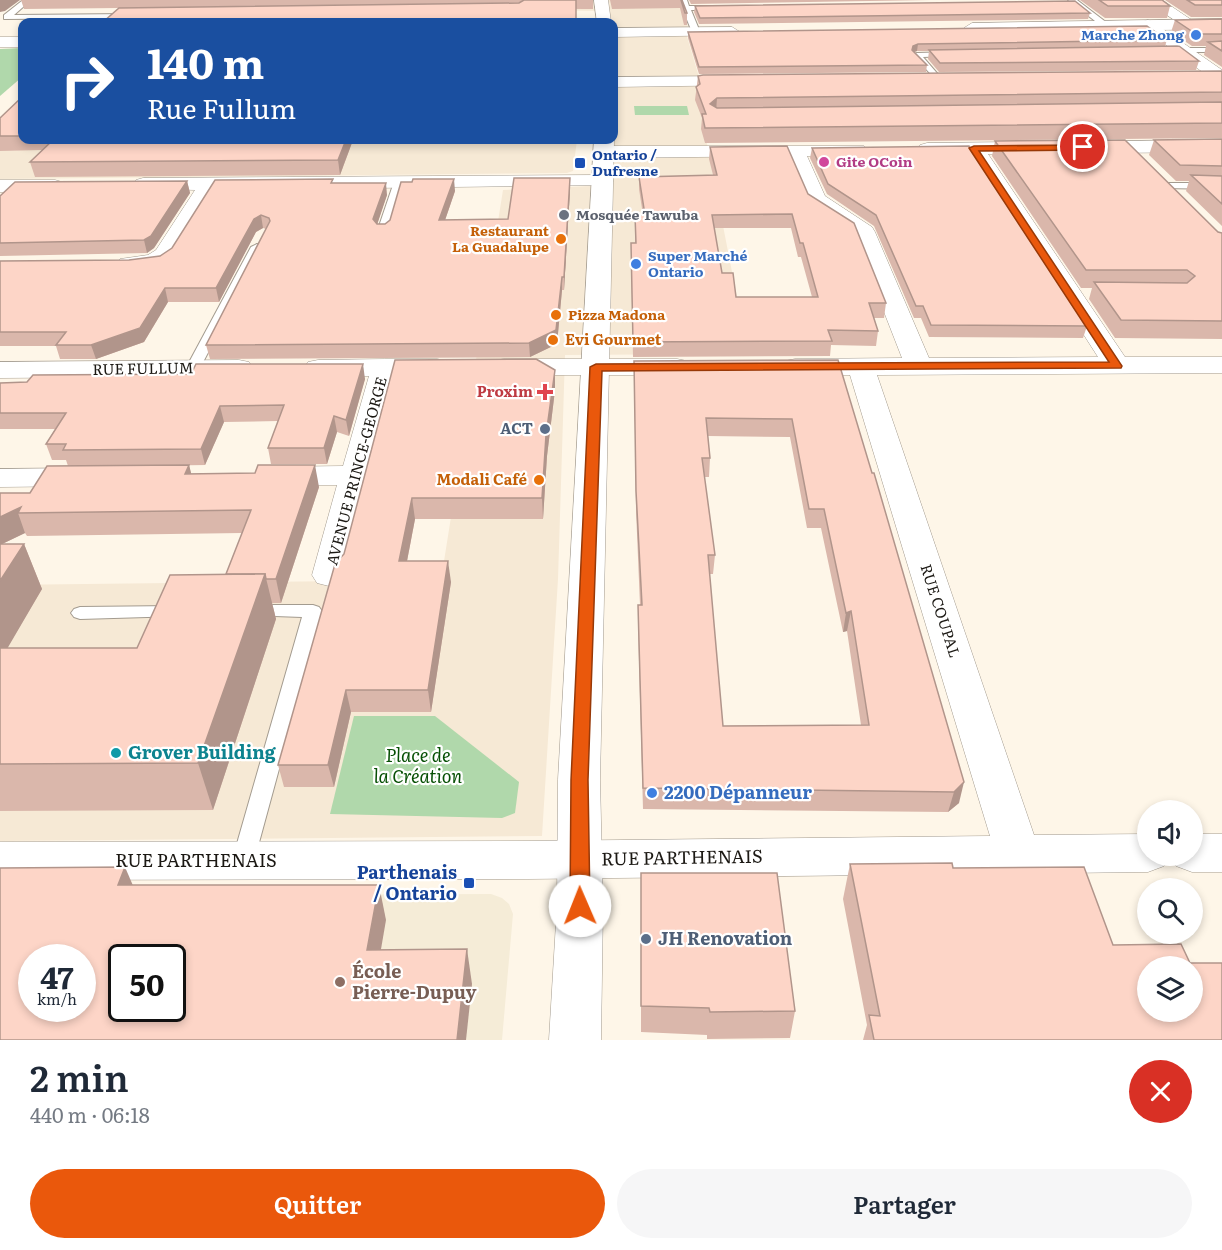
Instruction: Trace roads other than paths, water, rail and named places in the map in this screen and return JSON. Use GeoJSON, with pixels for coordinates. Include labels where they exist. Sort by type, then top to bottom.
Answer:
{"type":"FeatureCollection","features":[{"type":"Feature","properties":{"kind":"street"},"geometry":{"type":"LineString","coordinates":[[601,0],[603,18]]}},
{"type":"Feature","properties":{"kind":"street"},"geometry":{"type":"LineString","coordinates":[[1152,0],[1191,25]]}},
{"type":"Feature","properties":{"kind":"street"},"geometry":{"type":"LineString","coordinates":[[954,28],[1222,24]]}},
{"type":"Feature","properties":{"kind":"street"},"geometry":{"type":"LineString","coordinates":[[1148,26],[1178,50],[1222,77]]}},
{"type":"Feature","properties":{"kind":"street"},"geometry":{"type":"LineString","coordinates":[[618,33],[743,31]]}},
{"type":"Feature","properties":{"kind":"street"},"geometry":{"type":"LineString","coordinates":[[0,42],[18,42]]}},
{"type":"Feature","properties":{"kind":"street"},"geometry":{"type":"LineString","coordinates":[[1190,77],[1222,77]]}},
{"type":"Feature","properties":{"kind":"street"},"geometry":{"type":"LineString","coordinates":[[916,80],[944,79]]}},
{"type":"Feature","properties":{"kind":"street"},"geometry":{"type":"LineString","coordinates":[[618,82],[757,81]]}},
{"type":"Feature","properties":{"kind":"street"},"geometry":{"type":"LineString","coordinates":[[575,1040],[580,860],[579,780],[604,146],[794,150],[878,149]]}},
{"type":"Feature","properties":{"kind":"street"},"geometry":{"type":"LineString","coordinates":[[914,149],[1222,146]]}},
{"type":"Feature","properties":{"kind":"street"},"geometry":{"type":"LineString","coordinates":[[1127,147],[1190,210]]}},
{"type":"Feature","properties":{"kind":"street"},"geometry":{"type":"LineString","coordinates":[[974,148],[1079,294],[1117,366]]}},
{"type":"Feature","properties":{"kind":"street"},"geometry":{"type":"LineString","coordinates":[[794,150],[816,200],[864,232],[919,367]]}},
{"type":"Feature","properties":{"kind":"street"},"geometry":{"type":"LineString","coordinates":[[128,185],[603,181]]}},
{"type":"Feature","properties":{"kind":"street"},"geometry":{"type":"LineString","coordinates":[[111,264],[146,264],[165,255],[209,184]]}},
{"type":"Feature","properties":{"kind":"street"},"geometry":{"type":"LineString","coordinates":[[0,186],[70,185]]}},
{"type":"Feature","properties":{"kind":"street"},"geometry":{"type":"LineString","coordinates":[[767,367],[1222,365]]}},
{"type":"Feature","properties":{"kind":"street","name":"AVENUE PRINCE-GEORGE"},"geometry":{"type":"LineString","coordinates":[[329,575],[385,367]]}},
{"type":"Feature","properties":{"kind":"street"},"geometry":{"type":"LineString","coordinates":[[294,368],[707,367]]}},
{"type":"Feature","properties":{"kind":"street","name":"RUE COUPAL"},"geometry":{"type":"LineString","coordinates":[[861,367],[1018,854]]}},
{"type":"Feature","properties":{"kind":"street","name":"RUE FULLUM"},"geometry":{"type":"LineString","coordinates":[[0,370],[261,368]]}},
{"type":"Feature","properties":{"kind":"street"},"geometry":{"type":"LineString","coordinates":[[244,476],[356,476]]}},
{"type":"Feature","properties":{"kind":"street"},"geometry":{"type":"LineString","coordinates":[[0,478],[116,477]]}},
{"type":"Feature","properties":{"kind":"street","name":"RUE PARTHENAIS"},"geometry":{"type":"LineString","coordinates":[[0,861],[580,860],[1137,853]]}},
{"type":"Feature","properties":{"kind":"street"},"geometry":{"type":"LineString","coordinates":[[1203,853],[1222,853]]}},
{"type":"Feature","properties":{"kind":"lane"},"geometry":{"type":"LineString","coordinates":[[27,0],[7,17],[138,16]]}},
{"type":"Feature","properties":{"kind":"lane"},"geometry":{"type":"LineString","coordinates":[[1071,2],[1107,26]]}},
{"type":"Feature","properties":{"kind":"lane"},"geometry":{"type":"LineString","coordinates":[[696,32],[685,4],[722,8]]}},
{"type":"Feature","properties":{"kind":"lane"},"geometry":{"type":"LineString","coordinates":[[1178,50],[1222,50]]}},
{"type":"Feature","properties":{"kind":"lane"},"geometry":{"type":"LineString","coordinates":[[944,79],[917,55],[965,54]]}},
{"type":"Feature","properties":{"kind":"lane"},"geometry":{"type":"LineString","coordinates":[[383,232],[399,182]]}},
{"type":"Feature","properties":{"kind":"lane"},"geometry":{"type":"LineString","coordinates":[[1166,186],[1222,186]]}},
{"type":"Feature","properties":{"kind":"lane"},"geometry":{"type":"LineString","coordinates":[[193,368],[264,233]]}},
{"type":"Feature","properties":{"kind":"lane"},"geometry":{"type":"LineString","coordinates":[[231,612],[313,611],[243,861]]}},
{"type":"Feature","properties":{"kind":"lane"},"geometry":{"type":"LineString","coordinates":[[80,613],[196,612]]}},
{"type":"Feature","properties":{"kind":"place","name":"Marche Zhong"},"geometry":{"type":"Point","coordinates":[1196,35]}},
{"type":"Feature","properties":{"kind":"place","name":"Gite OCoin"},"geometry":{"type":"Point","coordinates":[824,162]}},
{"type":"Feature","properties":{"kind":"place","name":"Ontario / Dufresne"},"geometry":{"type":"Point","coordinates":[580,163]}},
{"type":"Feature","properties":{"kind":"place","name":"Mosquée Tawuba"},"geometry":{"type":"Point","coordinates":[564,215]}},
{"type":"Feature","properties":{"kind":"place","name":"Restaurant La Guadalupe"},"geometry":{"type":"Point","coordinates":[561,239]}},
{"type":"Feature","properties":{"kind":"place","name":"Super Marché Ontario"},"geometry":{"type":"Point","coordinates":[636,264]}},
{"type":"Feature","properties":{"kind":"place","name":"Pizza Madona"},"geometry":{"type":"Point","coordinates":[556,315]}},
{"type":"Feature","properties":{"kind":"place","name":"Evi Gourmet"},"geometry":{"type":"Point","coordinates":[553,340]}},
{"type":"Feature","properties":{"kind":"place","name":"Proxim"},"geometry":{"type":"Point","coordinates":[545,392]}},
{"type":"Feature","properties":{"kind":"place","name":"ACT"},"geometry":{"type":"Point","coordinates":[545,429]}},
{"type":"Feature","properties":{"kind":"place","name":"Modali Café"},"geometry":{"type":"Point","coordinates":[539,480]}},
{"type":"Feature","properties":{"kind":"place","name":"Grover Building"},"geometry":{"type":"Point","coordinates":[116,753]}},
{"type":"Feature","properties":{"kind":"place","name":"2200 Dépanneur"},"geometry":{"type":"Point","coordinates":[652,793]}},
{"type":"Feature","properties":{"kind":"place","name":"Parthenais / Ontario"},"geometry":{"type":"Point","coordinates":[469,883]}},
{"type":"Feature","properties":{"kind":"place","name":"JH Renovation"},"geometry":{"type":"Point","coordinates":[646,939]}},
{"type":"Feature","properties":{"kind":"place","name":"École Pierre-Dupuy"},"geometry":{"type":"Point","coordinates":[340,982]}},
{"type":"Feature","properties":{"kind":"park label","name":"Place de la Création"},"geometry":{"type":"Point","coordinates":[418,766]}}]}
